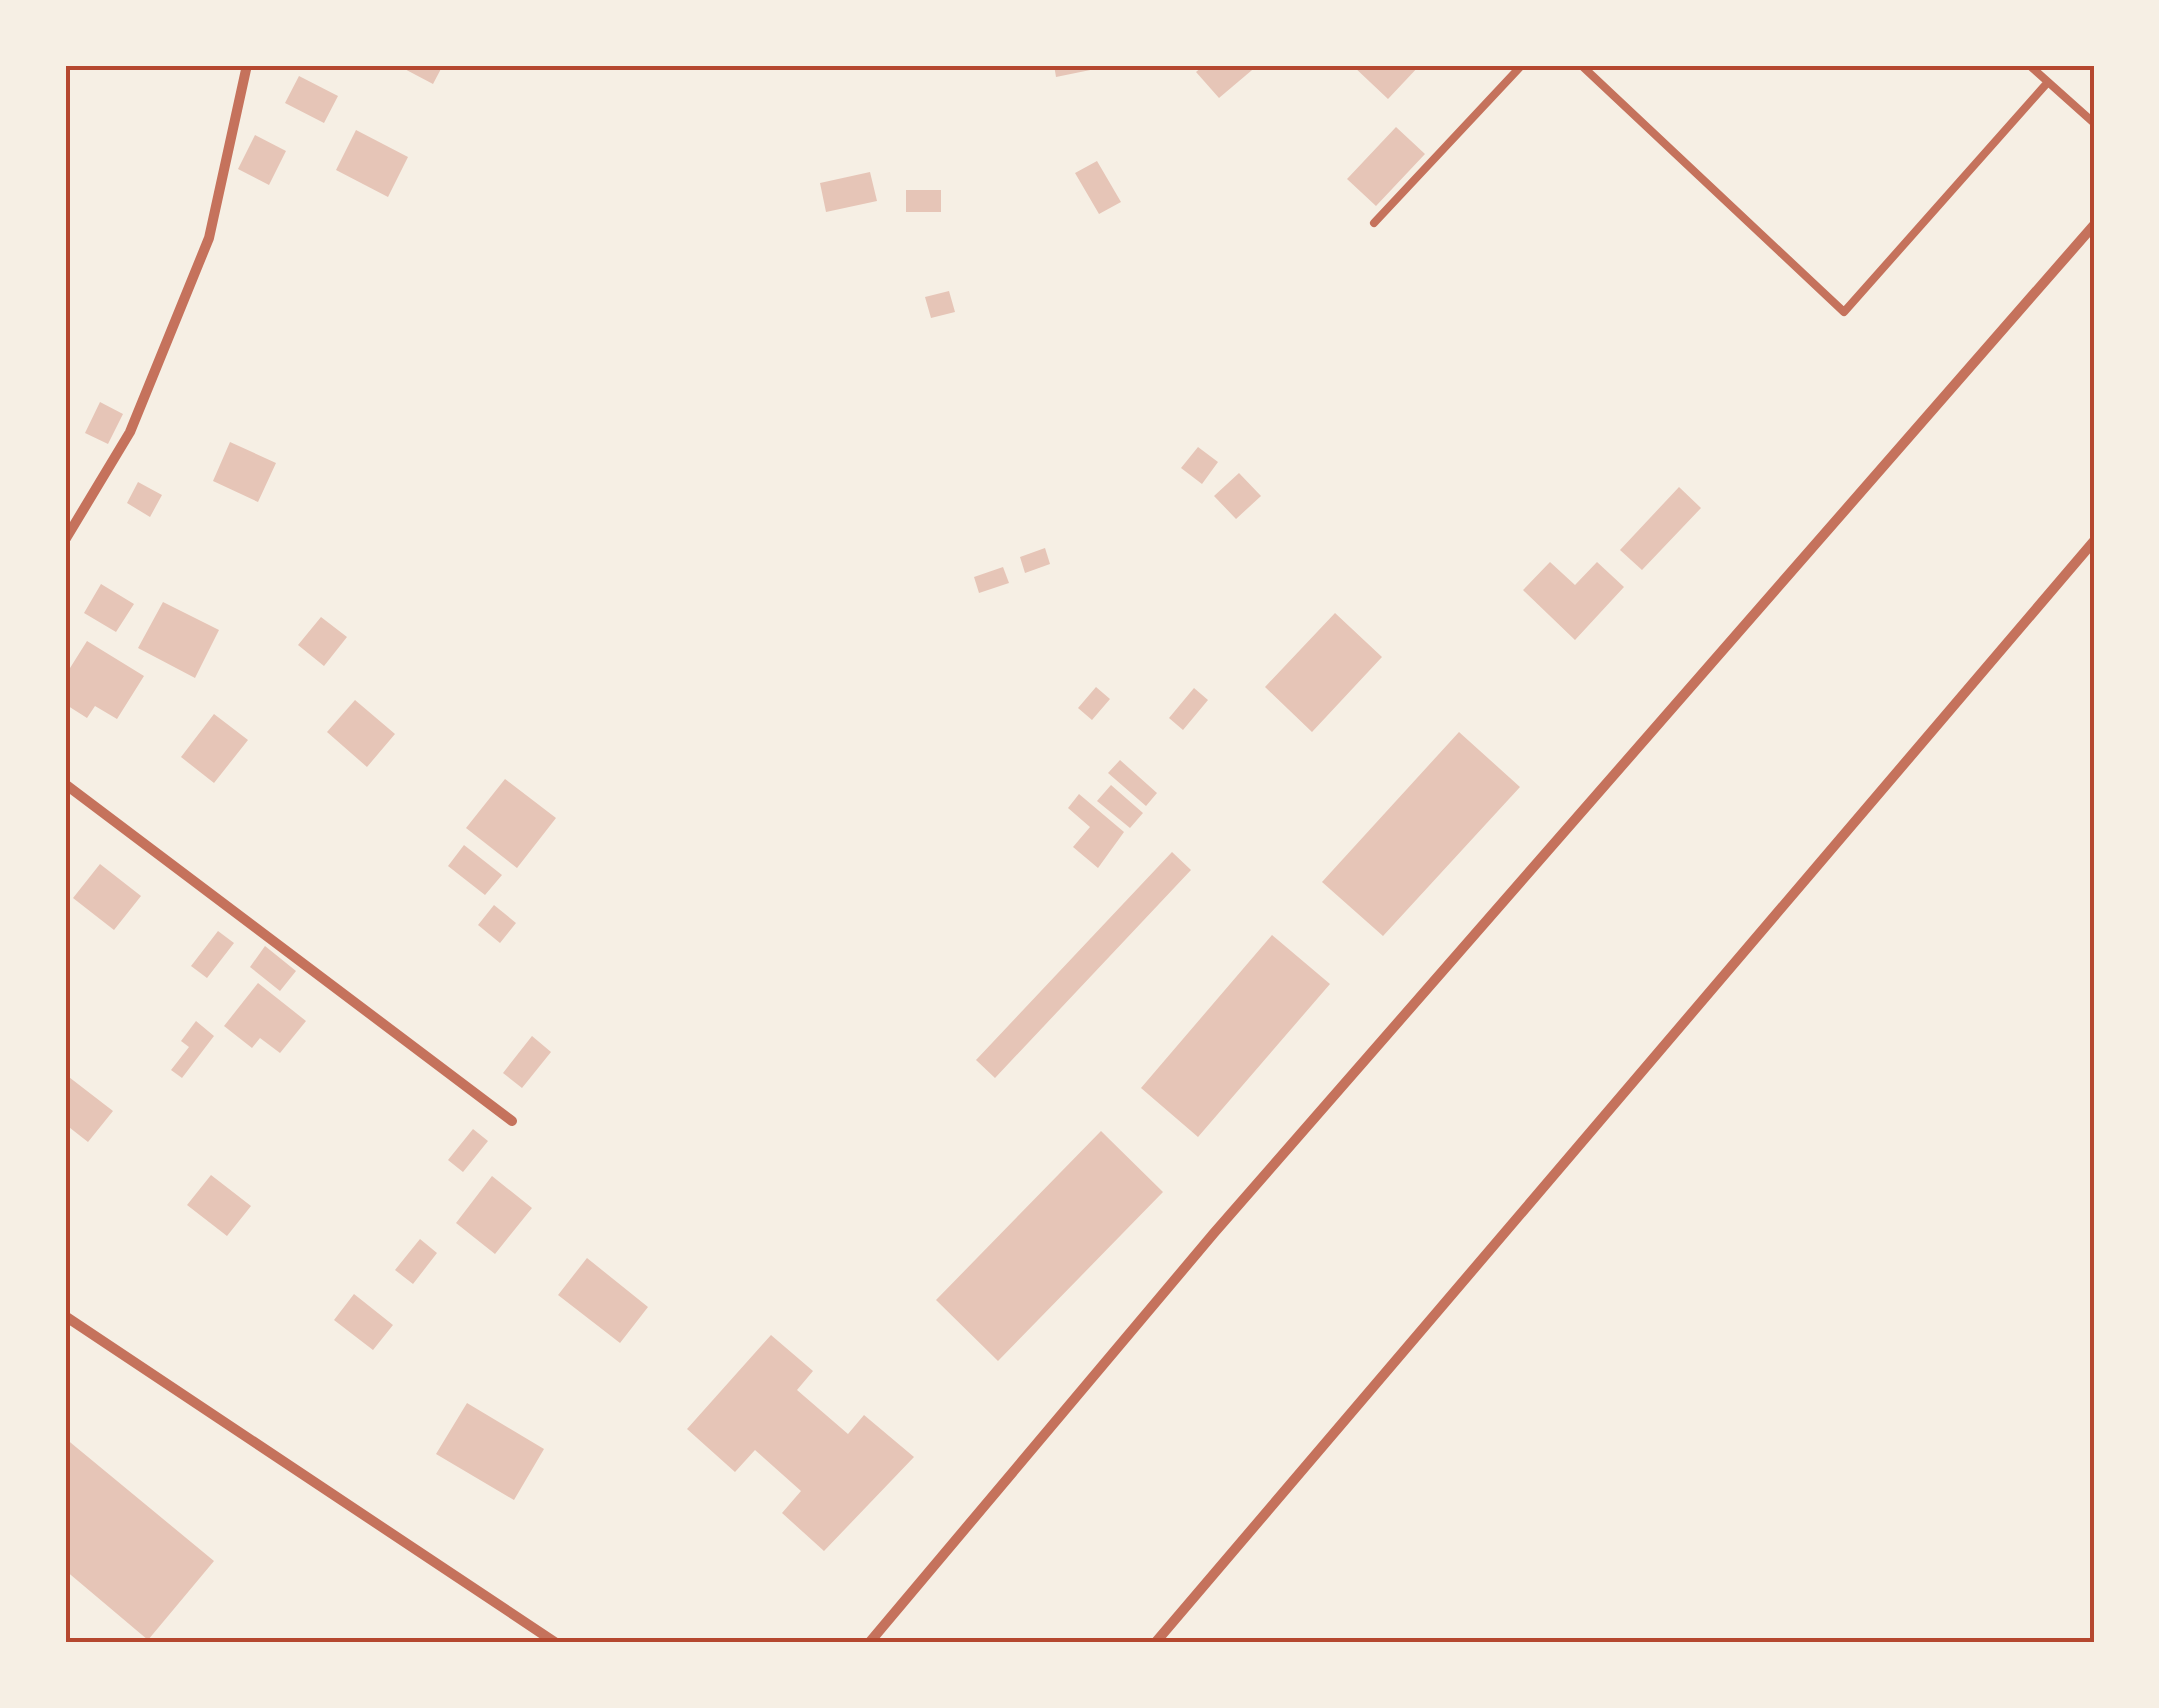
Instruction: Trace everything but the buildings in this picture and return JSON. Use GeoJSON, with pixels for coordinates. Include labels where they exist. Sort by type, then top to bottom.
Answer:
{"type":"FeatureCollection","features":[{"type":"Feature","properties":{"kind":"street"},"geometry":{"type":"LineString","coordinates":[[65,540],[130,432],[209,238],[248,65]]}},
{"type":"Feature","properties":{"kind":"street"},"geometry":{"type":"LineString","coordinates":[[868,1643],[1214,1233],[2094,225]]}},
{"type":"Feature","properties":{"kind":"street"},"geometry":{"type":"LineString","coordinates":[[1155,1643],[2094,541]]}},
{"type":"Feature","properties":{"kind":"street"},"geometry":{"type":"LineString","coordinates":[[65,784],[512,1122]]}},
{"type":"Feature","properties":{"kind":"street"},"geometry":{"type":"LineString","coordinates":[[65,1316],[556,1643]]}},
{"type":"Feature","properties":{"kind":"lane"},"geometry":{"type":"LineString","coordinates":[[1374,223],[1522,65]]}},
{"type":"Feature","properties":{"kind":"lane"},"geometry":{"type":"LineString","coordinates":[[1580,65],[1844,312],[2048,82]]}},
{"type":"Feature","properties":{"kind":"lane"},"geometry":{"type":"LineString","coordinates":[[2030,65],[2094,123]]}}]}
